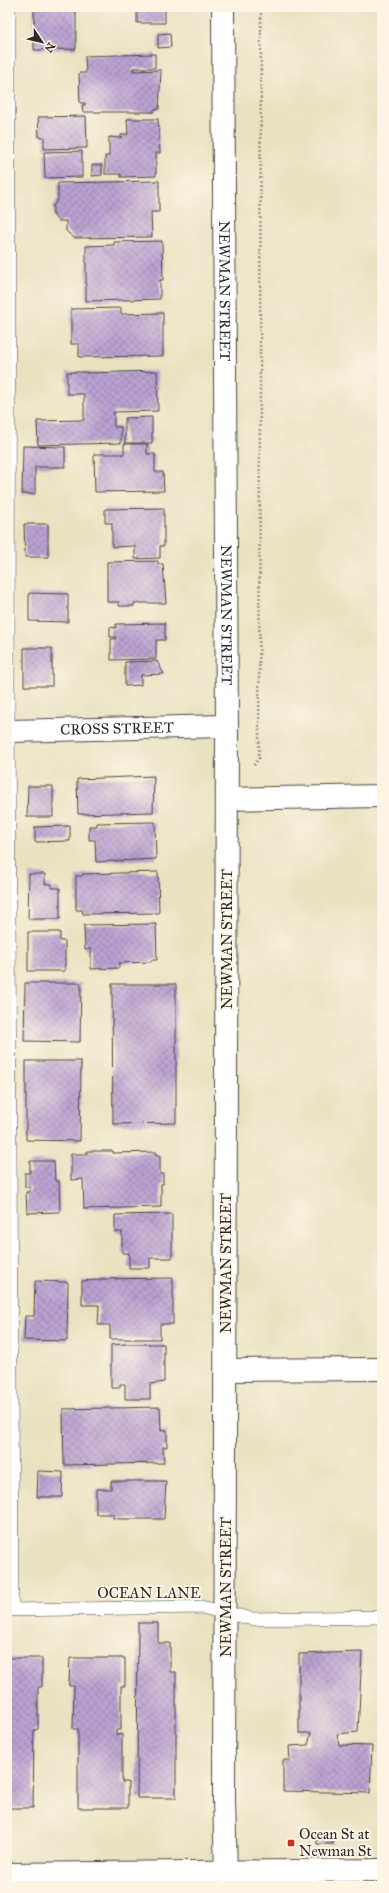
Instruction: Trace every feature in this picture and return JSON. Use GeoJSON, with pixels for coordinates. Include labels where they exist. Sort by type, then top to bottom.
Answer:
{"type":"FeatureCollection","features":[{"type":"Feature","properties":{"kind":"street","name":"NEWMAN STREET"},"geometry":{"type":"LineString","coordinates":[[223,7],[227,726],[226,1613],[224,1800],[226,1872]]}},
{"type":"Feature","properties":{"kind":"street","name":"CROSS STREET"},"geometry":{"type":"LineString","coordinates":[[8,731],[227,726]]}},
{"type":"Feature","properties":{"kind":"street"},"geometry":{"type":"LineString","coordinates":[[227,799],[382,796]]}},
{"type":"Feature","properties":{"kind":"street"},"geometry":{"type":"LineString","coordinates":[[226,1370],[382,1369]]}},
{"type":"Feature","properties":{"kind":"street"},"geometry":{"type":"LineString","coordinates":[[7,1874],[143,1879],[226,1872],[382,1870]]}},
{"type":"Feature","properties":{"kind":"lane","name":"OCEAN LANE"},"geometry":{"type":"LineString","coordinates":[[9,7],[9,1610],[201,1608],[253,1619],[382,1617]]}},
{"type":"Feature","properties":{"kind":"path"},"geometry":{"type":"LineString","coordinates":[[254,765],[259,758],[261,7]]}},
{"type":"Feature","properties":{"kind":"building"},"geometry":{"type":"Polygon","coordinates":[[[34,7],[76,7],[76,49],[34,50],[34,7]]]}},
{"type":"Feature","properties":{"kind":"building"},"geometry":{"type":"Polygon","coordinates":[[[137,7],[165,7],[165,23],[137,23],[137,7]]]}},
{"type":"Feature","properties":{"kind":"building"},"geometry":{"type":"Polygon","coordinates":[[[170,33],[171,47],[158,48],[158,34],[170,33]]]}},
{"type":"Feature","properties":{"kind":"building"},"geometry":{"type":"Polygon","coordinates":[[[155,54],[155,68],[133,68],[133,71],[161,70],[159,109],[154,109],[154,112],[83,112],[82,105],[85,105],[85,103],[80,103],[79,73],[86,73],[85,56],[155,54]]]}},
{"type":"Feature","properties":{"kind":"building"},"geometry":{"type":"Polygon","coordinates":[[[86,116],[87,148],[44,149],[44,137],[39,137],[38,117],[86,116]]]}},
{"type":"Feature","properties":{"kind":"building"},"geometry":{"type":"Polygon","coordinates":[[[127,119],[158,119],[160,153],[156,153],[156,176],[121,177],[121,174],[105,174],[105,156],[109,156],[109,137],[121,138],[121,135],[128,134],[127,119]]]}},
{"type":"Feature","properties":{"kind":"building"},"geometry":{"type":"Polygon","coordinates":[[[82,151],[82,177],[45,178],[44,152],[82,151]]]}},
{"type":"Feature","properties":{"kind":"building"},"geometry":{"type":"Polygon","coordinates":[[[92,165],[102,165],[102,175],[92,176],[92,165]]]}},
{"type":"Feature","properties":{"kind":"building"},"geometry":{"type":"Polygon","coordinates":[[[159,181],[159,212],[151,212],[152,237],[74,238],[66,231],[66,221],[58,221],[53,215],[53,206],[58,199],[58,183],[159,181]]]}},
{"type":"Feature","properties":{"kind":"building"},"geometry":{"type":"Polygon","coordinates":[[[162,241],[163,280],[160,280],[160,299],[86,301],[86,246],[114,245],[114,242],[162,241]]]}},
{"type":"Feature","properties":{"kind":"building"},"geometry":{"type":"Polygon","coordinates":[[[121,308],[121,314],[163,313],[163,356],[79,357],[79,344],[71,344],[71,309],[121,308]]]}},
{"type":"Feature","properties":{"kind":"building"},"geometry":{"type":"Polygon","coordinates":[[[157,371],[158,411],[114,412],[114,427],[121,427],[121,443],[38,445],[37,421],[84,420],[84,394],[67,394],[67,372],[87,373],[157,371]]]}},
{"type":"Feature","properties":{"kind":"building"},"geometry":{"type":"Polygon","coordinates":[[[152,417],[152,443],[125,443],[125,418],[152,417]]]}},
{"type":"Feature","properties":{"kind":"building"},"geometry":{"type":"Polygon","coordinates":[[[124,444],[147,444],[147,454],[155,454],[155,472],[163,472],[164,491],[95,492],[94,454],[124,454],[124,444]]]}},
{"type":"Feature","properties":{"kind":"building"},"geometry":{"type":"Polygon","coordinates":[[[23,446],[65,447],[65,467],[35,467],[35,494],[22,494],[23,446]]]}},
{"type":"Feature","properties":{"kind":"building"},"geometry":{"type":"Polygon","coordinates":[[[164,508],[164,546],[160,546],[160,558],[135,559],[135,546],[112,547],[112,523],[105,523],[105,509],[164,508]]]}},
{"type":"Feature","properties":{"kind":"building"},"geometry":{"type":"Polygon","coordinates":[[[24,524],[48,524],[48,557],[25,557],[24,524]]]}},
{"type":"Feature","properties":{"kind":"building"},"geometry":{"type":"Polygon","coordinates":[[[158,561],[158,564],[163,564],[166,603],[134,603],[134,606],[119,606],[119,602],[107,602],[107,562],[158,561]]]}},
{"type":"Feature","properties":{"kind":"building"},"geometry":{"type":"Polygon","coordinates":[[[29,593],[68,594],[68,622],[29,621],[29,593]]]}},
{"type":"Feature","properties":{"kind":"building"},"geometry":{"type":"Polygon","coordinates":[[[165,623],[165,640],[156,640],[156,659],[111,660],[111,639],[116,639],[116,637],[110,637],[110,627],[116,628],[116,624],[165,623]]]}},
{"type":"Feature","properties":{"kind":"building"},"geometry":{"type":"Polygon","coordinates":[[[24,648],[52,648],[52,686],[24,686],[24,648]]]}},
{"type":"Feature","properties":{"kind":"building"},"geometry":{"type":"Polygon","coordinates":[[[157,661],[164,674],[141,675],[141,685],[125,686],[125,662],[157,661]]]}},
{"type":"Feature","properties":{"kind":"building"},"geometry":{"type":"Polygon","coordinates":[[[154,776],[153,812],[78,814],[77,779],[154,776]]]}},
{"type":"Feature","properties":{"kind":"building"},"geometry":{"type":"Polygon","coordinates":[[[28,786],[53,786],[53,817],[27,817],[28,786]]]}},
{"type":"Feature","properties":{"kind":"building"},"geometry":{"type":"Polygon","coordinates":[[[155,822],[156,859],[96,862],[95,840],[89,840],[89,826],[97,826],[97,823],[155,822]]]}},
{"type":"Feature","properties":{"kind":"building"},"geometry":{"type":"Polygon","coordinates":[[[70,826],[70,841],[35,842],[35,827],[70,826]]]}},
{"type":"Feature","properties":{"kind":"building"},"geometry":{"type":"Polygon","coordinates":[[[158,872],[159,913],[83,914],[82,910],[76,910],[76,876],[82,876],[83,874],[158,872]]]}},
{"type":"Feature","properties":{"kind":"building"},"geometry":{"type":"Polygon","coordinates":[[[29,874],[45,874],[45,884],[52,884],[52,888],[60,888],[60,919],[28,919],[29,874]]]}},
{"type":"Feature","properties":{"kind":"building"},"geometry":{"type":"Polygon","coordinates":[[[156,924],[157,960],[151,960],[151,962],[119,963],[119,968],[91,969],[91,949],[85,950],[84,925],[156,924]]]}},
{"type":"Feature","properties":{"kind":"building"},"geometry":{"type":"Polygon","coordinates":[[[28,932],[60,932],[60,941],[65,941],[65,971],[28,971],[28,932]]]}},
{"type":"Feature","properties":{"kind":"building"},"geometry":{"type":"Polygon","coordinates":[[[25,983],[81,983],[80,1042],[24,1041],[25,983]]]}},
{"type":"Feature","properties":{"kind":"building"},"geometry":{"type":"Polygon","coordinates":[[[112,984],[176,984],[176,1123],[113,1124],[112,984]]]}},
{"type":"Feature","properties":{"kind":"building"},"geometry":{"type":"Polygon","coordinates":[[[26,1061],[81,1061],[80,1141],[26,1140],[26,1061]]]}},
{"type":"Feature","properties":{"kind":"building"},"geometry":{"type":"Polygon","coordinates":[[[87,1151],[113,1151],[113,1153],[156,1152],[156,1155],[160,1155],[160,1174],[163,1174],[163,1184],[161,1184],[161,1207],[84,1209],[83,1179],[71,1180],[71,1154],[87,1154],[87,1151]]]}},
{"type":"Feature","properties":{"kind":"building"},"geometry":{"type":"Polygon","coordinates":[[[30,1161],[54,1161],[55,1181],[59,1181],[60,1212],[27,1213],[26,1192],[30,1192],[30,1187],[25,1187],[25,1173],[30,1173],[30,1161]]]}},
{"type":"Feature","properties":{"kind":"building"},"geometry":{"type":"Polygon","coordinates":[[[172,1214],[172,1258],[150,1258],[150,1268],[129,1268],[129,1253],[122,1253],[122,1232],[115,1232],[115,1215],[172,1214]]]}},
{"type":"Feature","properties":{"kind":"building"},"geometry":{"type":"Polygon","coordinates":[[[173,1278],[173,1324],[160,1324],[160,1339],[110,1339],[110,1325],[98,1325],[99,1305],[82,1305],[82,1281],[99,1279],[173,1278]]]}},
{"type":"Feature","properties":{"kind":"building"},"geometry":{"type":"Polygon","coordinates":[[[35,1281],[68,1282],[67,1341],[24,1340],[25,1316],[34,1316],[35,1281]]]}},
{"type":"Feature","properties":{"kind":"building"},"geometry":{"type":"Polygon","coordinates":[[[164,1344],[164,1382],[150,1384],[150,1399],[125,1399],[125,1384],[120,1384],[120,1388],[111,1388],[111,1345],[164,1344]]]}},
{"type":"Feature","properties":{"kind":"building"},"geometry":{"type":"Polygon","coordinates":[[[160,1407],[161,1431],[167,1430],[167,1447],[163,1447],[164,1463],[64,1465],[63,1409],[160,1407]]]}},
{"type":"Feature","properties":{"kind":"building"},"geometry":{"type":"Polygon","coordinates":[[[38,1471],[63,1472],[62,1497],[37,1497],[38,1471]]]}},
{"type":"Feature","properties":{"kind":"building"},"geometry":{"type":"Polygon","coordinates":[[[111,1481],[166,1481],[164,1519],[120,1519],[113,1518],[113,1514],[96,1514],[96,1489],[111,1489],[111,1481]]]}},
{"type":"Feature","properties":{"kind":"building"},"geometry":{"type":"Polygon","coordinates":[[[138,1623],[158,1623],[158,1643],[170,1643],[170,1672],[176,1672],[176,1798],[137,1798],[138,1623]]]}},
{"type":"Feature","properties":{"kind":"building"},"geometry":{"type":"Polygon","coordinates":[[[362,1652],[358,1732],[337,1734],[339,1745],[372,1746],[370,1793],[283,1791],[283,1760],[290,1760],[289,1746],[308,1745],[311,1733],[299,1733],[299,1654],[362,1652]]]}},
{"type":"Feature","properties":{"kind":"building"},"geometry":{"type":"Polygon","coordinates":[[[7,1658],[42,1658],[42,1687],[38,1687],[38,1729],[34,1730],[33,1808],[7,1808],[7,1658]]]}},
{"type":"Feature","properties":{"kind":"building"},"geometry":{"type":"Polygon","coordinates":[[[70,1658],[125,1658],[125,1686],[121,1686],[121,1730],[116,1730],[116,1735],[122,1734],[122,1782],[128,1782],[128,1808],[78,1808],[78,1729],[73,1729],[74,1686],[69,1686],[70,1658]]]}},
{"type":"Feature","properties":{"kind":"building"},"geometry":{"type":"Polygon","coordinates":[[[317,1837],[333,1838],[333,1844],[317,1844],[317,1837]]]}},
{"type":"Feature","properties":{"kind":"place","name":"Ocean St at Newman St"},"geometry":{"type":"Point","coordinates":[291,1843]}}]}
